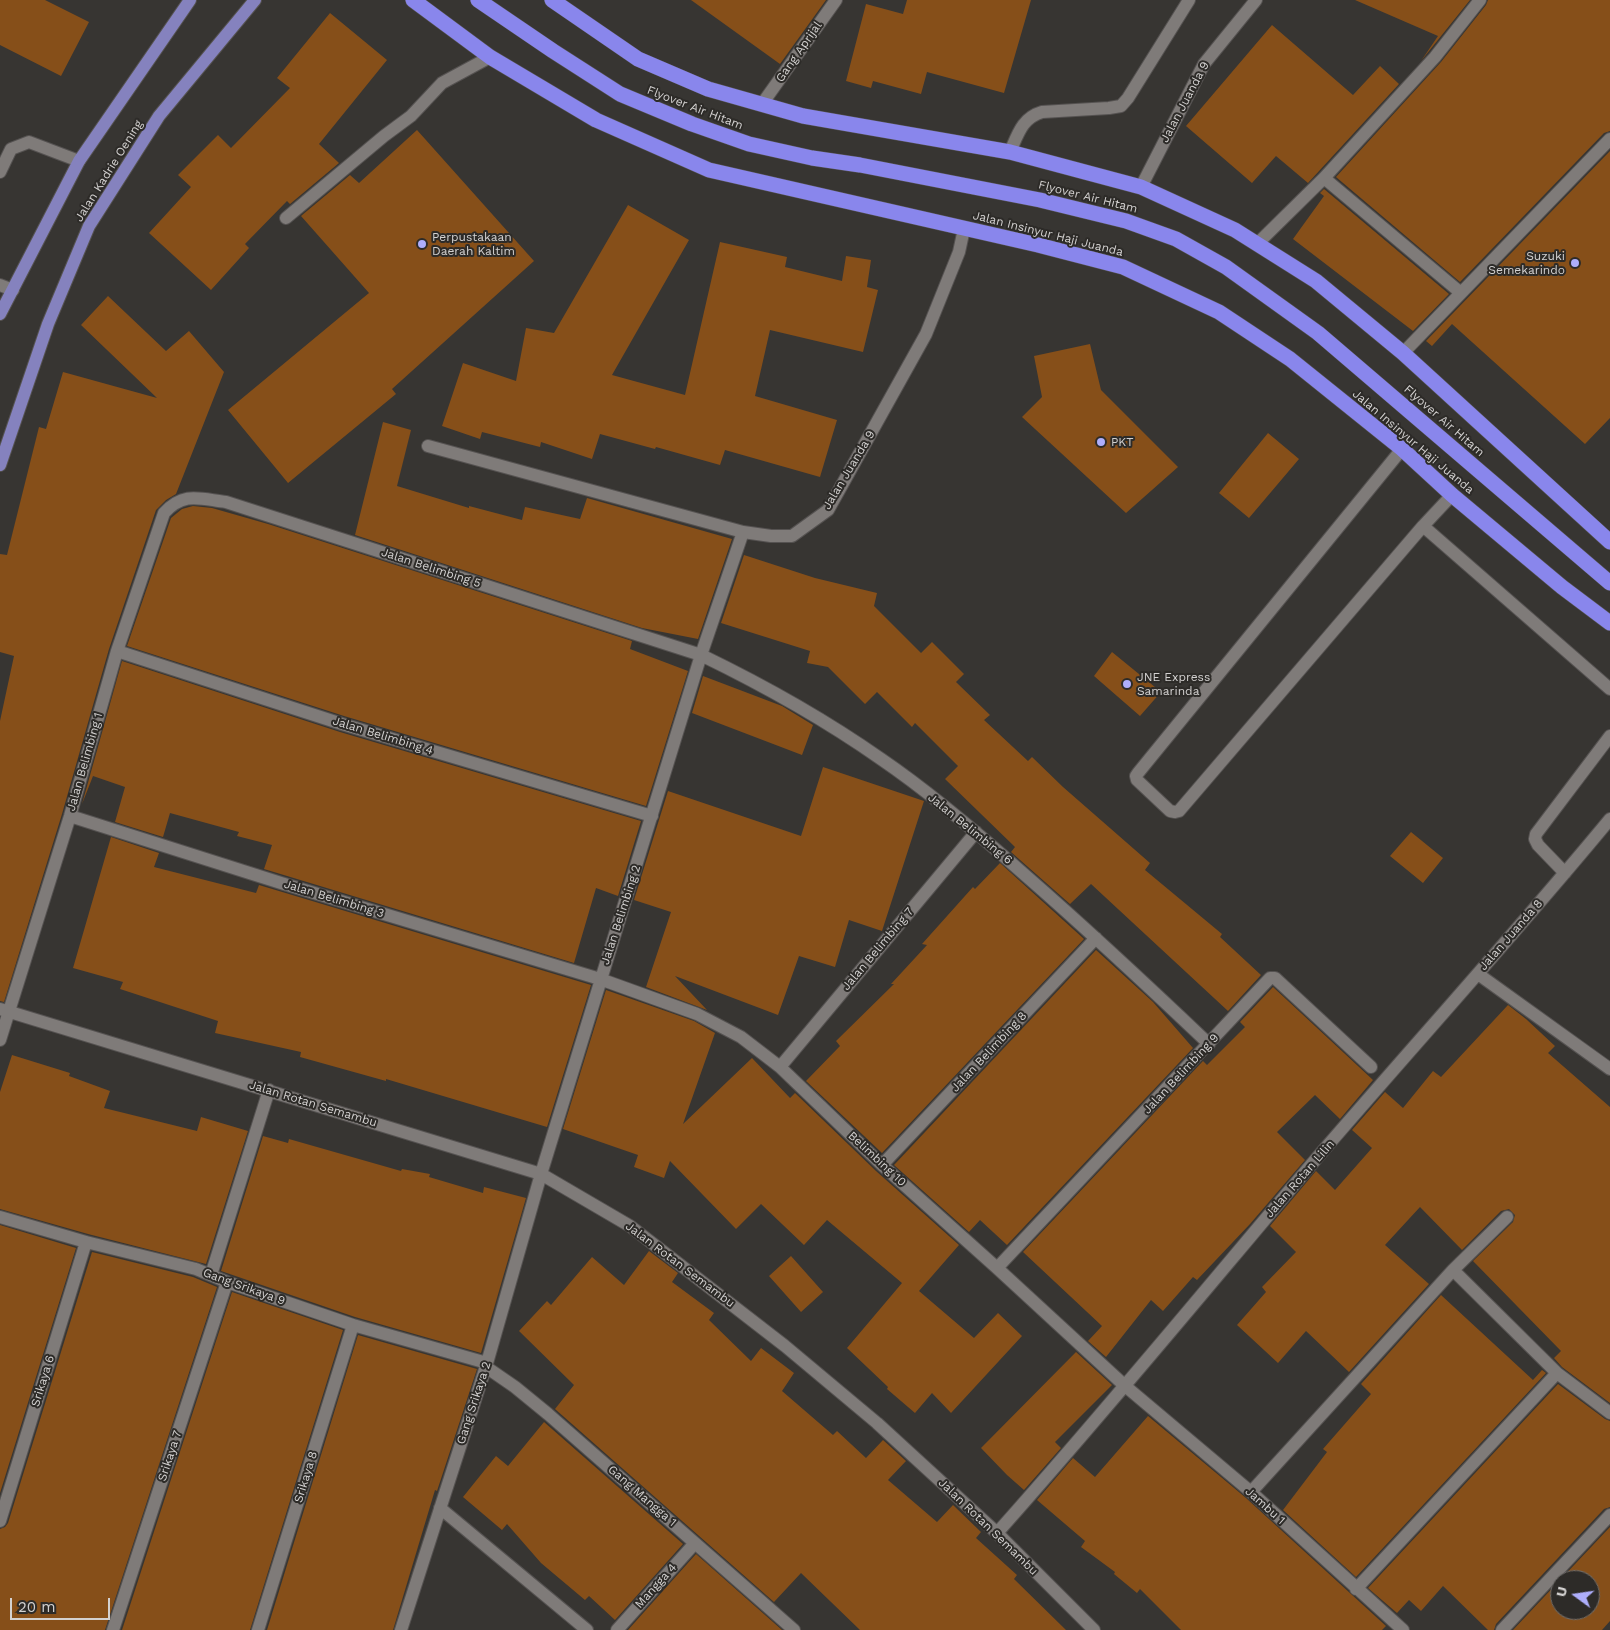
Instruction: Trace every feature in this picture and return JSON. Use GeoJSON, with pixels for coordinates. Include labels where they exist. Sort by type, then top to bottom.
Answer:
{"type":"FeatureCollection","features":[{"type":"Feature","properties":{"kind":"highway","name":"Jalan Insinyur Haji Juanda"},"geometry":{"type":"LineString","coordinates":[[413,0],[490,57],[596,120],[708,170],[1038,245],[1124,267],[1219,312],[1290,359],[1402,449],[1452,495],[1562,587],[1610,623]]}},
{"type":"Feature","properties":{"kind":"highway","name":"Flyover Air Hitam"},"geometry":{"type":"LineString","coordinates":[[478,0],[620,94],[692,124],[749,144],[812,158],[860,165],[1040,200],[1126,221],[1176,240],[1226,267],[1318,333],[1610,583]]}},
{"type":"Feature","properties":{"kind":"highway"},"geometry":{"type":"LineString","coordinates":[[552,0],[638,59],[708,89],[803,116],[1010,152],[1141,187],[1235,230],[1316,281],[1403,353],[1610,542]]}},
{"type":"Feature","properties":{"kind":"main road"},"geometry":{"type":"LineString","coordinates":[[0,314],[79,161],[190,0]]}},
{"type":"Feature","properties":{"kind":"main road","name":"Jalan Kadrie Oening"},"geometry":{"type":"LineString","coordinates":[[0,465],[48,324],[89,226],[159,116],[255,0]]}},
{"type":"Feature","properties":{"kind":"street","name":"Gang Aprijal"},"geometry":{"type":"LineString","coordinates":[[762,104],[836,0]]}},
{"type":"Feature","properties":{"kind":"street"},"geometry":{"type":"LineString","coordinates":[[1010,152],[1024,124],[1031,115],[1042,112],[1121,106],[1128,98],[1189,0]]}},
{"type":"Feature","properties":{"kind":"street","name":"Jalan Juanda 9"},"geometry":{"type":"LineString","coordinates":[[1141,187],[1204,64],[1256,0]]}},
{"type":"Feature","properties":{"kind":"street"},"geometry":{"type":"LineString","coordinates":[[1257,244],[1324,178],[1435,57],[1480,0]]}},
{"type":"Feature","properties":{"kind":"street"},"geometry":{"type":"LineString","coordinates":[[286,218],[384,136],[411,116],[442,83],[490,57]]}},
{"type":"Feature","properties":{"kind":"street"},"geometry":{"type":"LineString","coordinates":[[1403,353],[1610,139]]}},
{"type":"Feature","properties":{"kind":"street"},"geometry":{"type":"LineString","coordinates":[[0,172],[6,147],[29,142],[79,161]]}},
{"type":"Feature","properties":{"kind":"street"},"geometry":{"type":"LineString","coordinates":[[1324,178],[1462,293]]}},
{"type":"Feature","properties":{"kind":"street","name":"Jalan Juanda 9"},"geometry":{"type":"LineString","coordinates":[[428,446],[743,532],[771,536],[792,536],[828,510],[926,334],[959,252],[964,229]]}},
{"type":"Feature","properties":{"kind":"street"},"geometry":{"type":"LineString","coordinates":[[0,285],[13,290]]}},
{"type":"Feature","properties":{"kind":"street"},"geometry":{"type":"LineString","coordinates":[[1402,449],[1138,773],[1136,780],[1170,810],[1179,811],[1423,526],[1452,495]]}},
{"type":"Feature","properties":{"kind":"street","name":"Jalan Belimbing 5"},"geometry":{"type":"LineString","coordinates":[[164,512],[173,502],[188,498],[226,502],[701,655]]}},
{"type":"Feature","properties":{"kind":"street","name":"Jalan Belimbing 1"},"geometry":{"type":"LineString","coordinates":[[0,1040],[4,1010],[70,816],[116,651],[164,512]]}},
{"type":"Feature","properties":{"kind":"street"},"geometry":{"type":"LineString","coordinates":[[1423,526],[1610,689]]}},
{"type":"Feature","properties":{"kind":"street"},"geometry":{"type":"LineString","coordinates":[[701,655],[743,532]]}},
{"type":"Feature","properties":{"kind":"street","name":"Jalan Belimbing 4"},"geometry":{"type":"LineString","coordinates":[[116,651],[342,724],[652,816]]}},
{"type":"Feature","properties":{"kind":"street","name":"Jalan Belimbing 2"},"geometry":{"type":"LineString","coordinates":[[541,1174],[701,655]]}},
{"type":"Feature","properties":{"kind":"street","name":"Jalan Belimbing 6"},"geometry":{"type":"LineString","coordinates":[[701,655],[741,674],[827,724],[882,759],[976,832],[1096,938],[1210,1044]]}},
{"type":"Feature","properties":{"kind":"street"},"geometry":{"type":"LineString","coordinates":[[1565,873],[1538,845],[1536,834],[1610,736]]}},
{"type":"Feature","properties":{"kind":"street","name":"Jalan Belimbing 3"},"geometry":{"type":"LineString","coordinates":[[70,816],[281,883],[600,979]]}},
{"type":"Feature","properties":{"kind":"street","name":"Jalan Juanda 8"},"geometry":{"type":"LineString","coordinates":[[1610,818],[1478,974],[1610,1069]]}},
{"type":"Feature","properties":{"kind":"street","name":"Jalan Belimbing 7"},"geometry":{"type":"LineString","coordinates":[[780,1067],[976,832]]}},
{"type":"Feature","properties":{"kind":"street","name":"Jalan Belimbing 8"},"geometry":{"type":"LineString","coordinates":[[882,1165],[1096,938]]}},
{"type":"Feature","properties":{"kind":"street","name":"Jalan Rotan Lilin"},"geometry":{"type":"LineString","coordinates":[[997,1533],[1067,1454],[1312,1164],[1478,974]]}},
{"type":"Feature","properties":{"kind":"street","name":"Jalan Belimbing 9"},"geometry":{"type":"LineString","coordinates":[[997,1268],[1210,1044],[1270,978],[1273,977],[1371,1067]]}},
{"type":"Feature","properties":{"kind":"street","name":"Belimbing 10"},"geometry":{"type":"LineString","coordinates":[[600,979],[697,1014],[741,1037],[780,1067],[882,1165],[1124,1385]]}},
{"type":"Feature","properties":{"kind":"street","name":"Jalan Rotan Semambu"},"geometry":{"type":"LineString","coordinates":[[4,1010],[541,1174],[630,1226],[785,1346],[877,1423],[997,1533],[1087,1628]]}},
{"type":"Feature","properties":{"kind":"street"},"geometry":{"type":"LineString","coordinates":[[212,1275],[269,1090]]}},
{"type":"Feature","properties":{"kind":"street","name":"Gang Srikaya 2"},"geometry":{"type":"LineString","coordinates":[[401,1630],[487,1365],[541,1174]]}},
{"type":"Feature","properties":{"kind":"street","name":"Gang Srikaya 9"},"geometry":{"type":"LineString","coordinates":[[0,1217],[86,1242],[196,1269],[227,1282],[353,1325],[487,1365]]}},
{"type":"Feature","properties":{"kind":"street"},"geometry":{"type":"LineString","coordinates":[[1251,1492],[1453,1270],[1506,1218]]}},
{"type":"Feature","properties":{"kind":"street","name":"Srikaya 6"},"geometry":{"type":"LineString","coordinates":[[0,1521],[86,1242]]}},
{"type":"Feature","properties":{"kind":"street"},"geometry":{"type":"LineString","coordinates":[[1453,1270],[1558,1373],[1610,1413]]}},
{"type":"Feature","properties":{"kind":"street","name":"Srikaya 7"},"geometry":{"type":"LineString","coordinates":[[113,1630],[227,1282]]}},
{"type":"Feature","properties":{"kind":"street","name":"Srikaya 8"},"geometry":{"type":"LineString","coordinates":[[258,1630],[353,1325]]}},
{"type":"Feature","properties":{"kind":"street","name":"Gang Mangga 1"},"geometry":{"type":"LineString","coordinates":[[487,1365],[542,1409],[794,1630]]}},
{"type":"Feature","properties":{"kind":"street"},"geometry":{"type":"LineString","coordinates":[[1356,1589],[1558,1373]]}},
{"type":"Feature","properties":{"kind":"street","name":"Jambu 1"},"geometry":{"type":"LineString","coordinates":[[1124,1385],[1251,1492],[1403,1630]]}},
{"type":"Feature","properties":{"kind":"street"},"geometry":{"type":"LineString","coordinates":[[440,1508],[587,1630]]}},
{"type":"Feature","properties":{"kind":"street"},"geometry":{"type":"LineString","coordinates":[[1502,1630],[1610,1515]]}},
{"type":"Feature","properties":{"kind":"street","name":"Mangga 4"},"geometry":{"type":"LineString","coordinates":[[617,1630],[695,1543]]}},
{"type":"Feature","properties":{"kind":"building"},"geometry":{"type":"Polygon","coordinates":[[[0,0],[45,0],[89,22],[61,76],[0,45],[0,0]]]}},
{"type":"Feature","properties":{"kind":"building"},"geometry":{"type":"Polygon","coordinates":[[[691,0],[826,0],[780,64],[691,0]]]}},
{"type":"Feature","properties":{"kind":"building"},"geometry":{"type":"Polygon","coordinates":[[[907,0],[1031,0],[1004,93],[927,72],[921,94],[873,81],[871,88],[846,81],[866,4],[903,14],[907,0]]]}},
{"type":"Feature","properties":{"kind":"building"},"geometry":{"type":"Polygon","coordinates":[[[1355,0],[1470,0],[1421,61],[1438,36],[1355,0]]]}},
{"type":"Feature","properties":{"kind":"building"},"geometry":{"type":"Polygon","coordinates":[[[1488,0],[1610,0],[1610,131],[1604,133],[1460,282],[1336,177],[1441,62],[1488,0]]]}},
{"type":"Feature","properties":{"kind":"building"},"geometry":{"type":"Polygon","coordinates":[[[330,13],[387,60],[319,144],[339,163],[290,204],[287,201],[245,244],[249,248],[211,290],[149,233],[191,187],[178,175],[218,135],[231,148],[290,88],[277,78],[330,13]]]}},
{"type":"Feature","properties":{"kind":"building"},"geometry":{"type":"Polygon","coordinates":[[[1272,25],[1353,95],[1380,66],[1399,84],[1308,183],[1276,156],[1252,183],[1186,126],[1272,25]]]}},
{"type":"Feature","properties":{"kind":"building"},"geometry":{"type":"Polygon","coordinates":[[[417,130],[534,261],[392,389],[396,394],[288,483],[228,410],[369,293],[301,216],[350,175],[359,183],[417,130]]]}},
{"type":"Feature","properties":{"kind":"building","name":"Suzuki Semekarindo"},"geometry":{"type":"Polygon","coordinates":[[[1610,151],[1610,418],[1585,444],[1452,324],[1432,346],[1426,341],[1610,151]]]}},
{"type":"Feature","properties":{"kind":"building"},"geometry":{"type":"Polygon","coordinates":[[[1324,189],[1449,294],[1413,331],[1293,239],[1324,196],[1320,193],[1324,189]]]}},
{"type":"Feature","properties":{"kind":"building"},"geometry":{"type":"Polygon","coordinates":[[[628,205],[689,240],[612,375],[685,395],[720,242],[787,257],[785,267],[842,281],[846,256],[871,260],[867,287],[878,290],[863,352],[770,330],[755,396],[837,420],[820,477],[725,450],[720,465],[600,434],[592,459],[541,442],[540,447],[482,432],[480,439],[442,426],[463,363],[516,381],[526,328],[554,333],[628,205]]]}},
{"type":"Feature","properties":{"kind":"building"},"geometry":{"type":"Polygon","coordinates":[[[108,296],[166,351],[189,331],[224,372],[176,494],[166,500],[156,510],[109,649],[62,814],[4,1002],[0,1001],[0,721],[14,656],[0,652],[0,554],[7,555],[39,427],[46,429],[63,372],[157,398],[81,325],[108,296]]]}},
{"type":"Feature","properties":{"kind":"building","name":"PKT"},"geometry":{"type":"Polygon","coordinates":[[[1090,344],[1101,390],[1178,467],[1126,513],[1022,417],[1042,397],[1034,356],[1090,344]]]}},
{"type":"Feature","properties":{"kind":"building"},"geometry":{"type":"Polygon","coordinates":[[[383,422],[411,430],[397,486],[469,508],[469,506],[522,520],[525,507],[580,519],[587,498],[732,539],[698,639],[642,628],[355,535],[383,422]]]}},
{"type":"Feature","properties":{"kind":"building"},"geometry":{"type":"Polygon","coordinates":[[[1268,433],[1299,459],[1249,518],[1219,493],[1268,433]]]}},
{"type":"Feature","properties":{"kind":"building"},"geometry":{"type":"Polygon","coordinates":[[[193,506],[212,508],[268,524],[632,641],[630,649],[688,671],[646,806],[344,716],[127,646],[171,518],[182,509],[193,506]]]}},
{"type":"Feature","properties":{"kind":"building"},"geometry":{"type":"Polygon","coordinates":[[[744,555],[815,578],[877,593],[874,606],[921,653],[932,642],[964,674],[956,682],[990,715],[984,720],[1028,761],[1032,757],[1063,787],[1150,863],[1145,870],[1222,934],[1220,937],[1261,975],[1228,1011],[1091,884],[1070,904],[1011,852],[1015,847],[945,779],[958,766],[915,723],[912,727],[877,692],[865,704],[828,667],[807,663],[810,651],[721,623],[744,555]]]}},
{"type":"Feature","properties":{"kind":"building","name":"JNE Express Samarinda"},"geometry":{"type":"Polygon","coordinates":[[[1112,652],[1161,692],[1140,716],[1094,676],[1112,652]]]}},
{"type":"Feature","properties":{"kind":"building"},"geometry":{"type":"Polygon","coordinates":[[[122,661],[340,732],[641,821],[618,896],[596,888],[574,963],[264,869],[272,845],[237,836],[239,832],[170,813],[163,837],[115,822],[125,787],[93,776],[82,804],[122,661]]]}},
{"type":"Feature","properties":{"kind":"building"},"geometry":{"type":"Polygon","coordinates":[[[703,676],[782,706],[813,725],[802,755],[692,713],[703,676]]]}},
{"type":"Feature","properties":{"kind":"building"},"geometry":{"type":"Polygon","coordinates":[[[823,767],[924,801],[882,931],[849,920],[835,967],[799,956],[778,1015],[675,976],[707,1010],[646,987],[671,912],[634,900],[668,791],[801,836],[823,767]]]}},
{"type":"Feature","properties":{"kind":"building"},"geometry":{"type":"Polygon","coordinates":[[[1411,832],[1443,858],[1423,883],[1390,856],[1411,832]]]}},
{"type":"Feature","properties":{"kind":"building"},"geometry":{"type":"Polygon","coordinates":[[[111,837],[159,853],[154,867],[256,893],[259,885],[591,985],[547,1127],[386,1079],[386,1081],[300,1057],[301,1052],[215,1033],[218,1021],[120,989],[123,982],[73,968],[111,837]]]}},
{"type":"Feature","properties":{"kind":"building"},"geometry":{"type":"Polygon","coordinates":[[[1000,863],[1084,939],[882,1153],[806,1081],[840,1046],[836,1041],[894,984],[891,984],[927,945],[922,944],[973,887],[975,889],[1000,863]]]}},
{"type":"Feature","properties":{"kind":"building"},"geometry":{"type":"Polygon","coordinates":[[[1096,950],[1153,1002],[1193,1048],[1007,1245],[980,1220],[969,1232],[894,1165],[1096,950]]]}},
{"type":"Feature","properties":{"kind":"building"},"geometry":{"type":"Polygon","coordinates":[[[1273,987],[1373,1080],[1340,1119],[1315,1095],[1277,1132],[1305,1160],[1250,1224],[1197,1280],[1193,1277],[1163,1311],[1151,1300],[1106,1357],[1088,1341],[1102,1326],[1023,1252],[1203,1061],[1207,1065],[1245,1027],[1240,1022],[1273,987]]]}},
{"type":"Feature","properties":{"kind":"building"},"geometry":{"type":"Polygon","coordinates":[[[606,990],[694,1021],[715,1033],[683,1124],[752,1058],[790,1098],[795,1093],[876,1171],[959,1245],[919,1291],[974,1338],[998,1313],[1022,1336],[951,1413],[932,1393],[915,1413],[887,1389],[888,1387],[847,1348],[902,1283],[827,1220],[804,1245],[761,1204],[736,1229],[670,1161],[664,1178],[634,1167],[638,1155],[563,1129],[606,990]]]}},
{"type":"Feature","properties":{"kind":"building"},"geometry":{"type":"Polygon","coordinates":[[[1508,1005],[1555,1046],[1548,1053],[1610,1107],[1610,1403],[1562,1367],[1554,1358],[1561,1351],[1473,1261],[1513,1222],[1515,1215],[1509,1209],[1501,1211],[1462,1250],[1420,1207],[1385,1245],[1429,1284],[1349,1372],[1306,1331],[1278,1363],[1237,1325],[1266,1292],[1262,1287],[1296,1252],[1270,1226],[1316,1171],[1335,1190],[1372,1148],[1352,1130],[1385,1092],[1403,1108],[1433,1071],[1441,1077],[1508,1005]]]}},
{"type":"Feature","properties":{"kind":"building"},"geometry":{"type":"Polygon","coordinates":[[[12,1055],[70,1073],[69,1076],[110,1091],[104,1108],[197,1131],[201,1117],[248,1131],[206,1264],[0,1209],[0,1092],[12,1055]]]}},
{"type":"Feature","properties":{"kind":"building"},"geometry":{"type":"Polygon","coordinates":[[[263,1136],[288,1143],[289,1139],[401,1171],[402,1169],[430,1174],[429,1177],[483,1193],[484,1187],[526,1198],[481,1353],[355,1317],[221,1271],[263,1136]]]}},
{"type":"Feature","properties":{"kind":"building"},"geometry":{"type":"Polygon","coordinates":[[[0,1225],[76,1248],[0,1493],[0,1225]]]}},
{"type":"Feature","properties":{"kind":"building"},"geometry":{"type":"Polygon","coordinates":[[[649,1251],[678,1273],[672,1282],[714,1313],[709,1320],[751,1361],[761,1348],[794,1373],[782,1391],[833,1435],[837,1431],[866,1458],[883,1440],[906,1461],[888,1480],[937,1522],[953,1505],[981,1532],[976,1538],[1017,1575],[1014,1579],[1066,1630],[860,1630],[801,1573],[774,1602],[555,1409],[574,1385],[519,1331],[547,1301],[551,1305],[592,1257],[624,1285],[649,1251]]]}},
{"type":"Feature","properties":{"kind":"building"},"geometry":{"type":"Polygon","coordinates":[[[92,1252],[193,1277],[217,1287],[105,1630],[0,1630],[0,1529],[8,1523],[92,1252]]]}},
{"type":"Feature","properties":{"kind":"building"},"geometry":{"type":"Polygon","coordinates":[[[791,1256],[823,1292],[801,1312],[769,1276],[791,1256]]]}},
{"type":"Feature","properties":{"kind":"building"},"geometry":{"type":"Polygon","coordinates":[[[232,1292],[343,1330],[250,1630],[122,1630],[232,1292]]]}},
{"type":"Feature","properties":{"kind":"building"},"geometry":{"type":"Polygon","coordinates":[[[1441,1295],[1533,1380],[1542,1370],[1546,1373],[1356,1577],[1283,1510],[1327,1452],[1323,1449],[1371,1394],[1361,1384],[1441,1295]]]}},
{"type":"Feature","properties":{"kind":"building"},"geometry":{"type":"Polygon","coordinates":[[[358,1335],[477,1369],[437,1491],[435,1490],[393,1630],[267,1630],[358,1335]]]}},
{"type":"Feature","properties":{"kind":"building"},"geometry":{"type":"Polygon","coordinates":[[[1076,1352],[1112,1385],[1055,1442],[1061,1448],[1024,1490],[981,1448],[1076,1352]]]}},
{"type":"Feature","properties":{"kind":"building"},"geometry":{"type":"Polygon","coordinates":[[[1558,1384],[1610,1421],[1610,1507],[1604,1509],[1496,1624],[1494,1630],[1488,1630],[1443,1586],[1421,1611],[1409,1600],[1397,1613],[1368,1588],[1558,1384]]]}},
{"type":"Feature","properties":{"kind":"building"},"geometry":{"type":"Polygon","coordinates":[[[1148,1416],[1246,1498],[1386,1626],[1382,1630],[1181,1630],[1140,1589],[1137,1593],[1114,1574],[1115,1572],[1081,1547],[1085,1541],[1037,1500],[1073,1458],[1095,1477],[1148,1416]]]}},
{"type":"Feature","properties":{"kind":"building"},"geometry":{"type":"Polygon","coordinates":[[[544,1422],[683,1544],[615,1620],[589,1596],[585,1600],[541,1563],[507,1524],[502,1530],[463,1497],[496,1456],[508,1466],[544,1422]]]}},
{"type":"Feature","properties":{"kind":"building"},"geometry":{"type":"Polygon","coordinates":[[[1610,1527],[1610,1621],[1602,1630],[1513,1630],[1550,1591],[1550,1620],[1600,1620],[1600,1570],[1569,1570],[1610,1527]]]}},
{"type":"Feature","properties":{"kind":"building"},"geometry":{"type":"Polygon","coordinates":[[[696,1554],[782,1630],[628,1630],[696,1554]]]}},
{"type":"Feature","properties":{"kind":"place","name":"Perpustakaan Daerah Kaltim"},"geometry":{"type":"Point","coordinates":[422,244]}},
{"type":"Feature","properties":{"kind":"place","name":"Suzuki Semekarindo"},"geometry":{"type":"Point","coordinates":[1575,263]}},
{"type":"Feature","properties":{"kind":"place","name":"PKT"},"geometry":{"type":"Point","coordinates":[1101,442]}},
{"type":"Feature","properties":{"kind":"place","name":"JNE Express Samarinda"},"geometry":{"type":"Point","coordinates":[1127,684]}}]}
